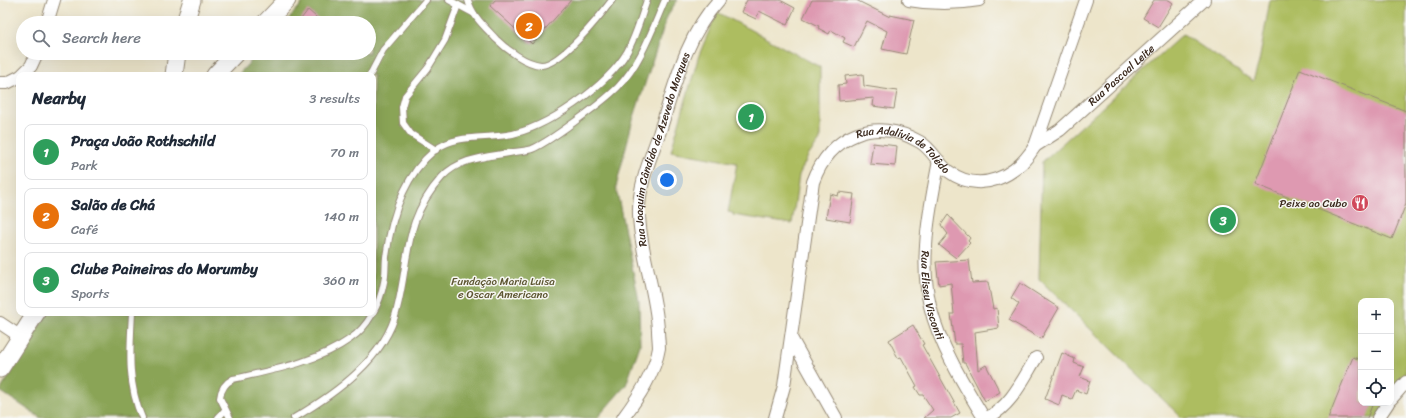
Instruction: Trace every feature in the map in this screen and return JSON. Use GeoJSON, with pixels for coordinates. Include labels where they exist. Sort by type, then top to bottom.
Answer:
{"type":"FeatureCollection","features":[{"type":"Feature","properties":{"kind":"main road"},"geometry":{"type":"LineString","coordinates":[[187,16],[192,0]]}},
{"type":"Feature","properties":{"kind":"main road"},"geometry":{"type":"LineString","coordinates":[[272,16],[287,0]]}},
{"type":"Feature","properties":{"kind":"main road"},"geometry":{"type":"LineString","coordinates":[[174,72],[176,60]]}},
{"type":"Feature","properties":{"kind":"main road"},"geometry":{"type":"LineString","coordinates":[[218,72],[229,60]]}},
{"type":"Feature","properties":{"kind":"main road"},"geometry":{"type":"LineString","coordinates":[[0,369],[34,316]]}},
{"type":"Feature","properties":{"kind":"street"},"geometry":{"type":"LineString","coordinates":[[49,16],[54,0]]}},
{"type":"Feature","properties":{"kind":"street","name":"Rua Joaquim Cândido de Azevedo Marques"},"geometry":{"type":"LineString","coordinates":[[623,418],[638,397],[652,368],[659,348],[657,316],[640,233],[639,212],[641,193],[683,61],[697,29],[719,0]]}},
{"type":"Feature","properties":{"kind":"street"},"geometry":{"type":"LineString","coordinates":[[909,0],[942,3],[979,0]]}},
{"type":"Feature","properties":{"kind":"street","name":"Rua Adalívia de Tolêdo"},"geometry":{"type":"LineString","coordinates":[[775,418],[784,386],[813,182],[818,168],[832,149],[850,137],[867,131],[898,132],[922,143],[947,170],[955,175],[976,182],[989,181],[1003,177],[1027,160],[1035,146],[1086,0]]}},
{"type":"Feature","properties":{"kind":"street","name":"Rua Pascoal Leite"},"geometry":{"type":"LineString","coordinates":[[1035,146],[1060,130],[1204,0]]}},
{"type":"Feature","properties":{"kind":"street"},"geometry":{"type":"LineString","coordinates":[[25,72],[31,66],[34,60]]}},
{"type":"Feature","properties":{"kind":"street"},"geometry":{"type":"LineString","coordinates":[[0,83],[7,84],[16,79]]}},
{"type":"Feature","properties":{"kind":"street","name":"Rua Eliseu Visconti"},"geometry":{"type":"LineString","coordinates":[[939,161],[930,203],[926,252],[927,287],[930,306],[938,332],[985,418]]}},
{"type":"Feature","properties":{"kind":"street"},"geometry":{"type":"LineString","coordinates":[[0,323],[21,337]]}},
{"type":"Feature","properties":{"kind":"street"},"geometry":{"type":"LineString","coordinates":[[791,338],[836,418]]}},
{"type":"Feature","properties":{"kind":"street"},"geometry":{"type":"LineString","coordinates":[[985,418],[998,412],[1008,403],[1036,358]]}},
{"type":"Feature","properties":{"kind":"street"},"geometry":{"type":"LineString","coordinates":[[1394,396],[1406,382]]}},
{"type":"Feature","properties":{"kind":"street"},"geometry":{"type":"LineString","coordinates":[[1378,418],[1386,406]]}},
{"type":"Feature","properties":{"kind":"lane"},"geometry":{"type":"LineString","coordinates":[[372,72],[383,50],[426,0]]}},
{"type":"Feature","properties":{"kind":"lane"},"geometry":{"type":"LineString","coordinates":[[449,0],[472,13],[500,42],[528,62],[541,65],[556,59],[579,40],[612,0]]}},
{"type":"Feature","properties":{"kind":"lane"},"geometry":{"type":"LineString","coordinates":[[468,0],[472,13]]}},
{"type":"Feature","properties":{"kind":"lane"},"geometry":{"type":"LineString","coordinates":[[376,306],[384,282],[386,257],[396,209],[406,185],[418,168],[436,150],[453,141],[474,137],[507,135],[529,130],[563,111],[594,89],[615,69],[627,51],[647,0]]}},
{"type":"Feature","properties":{"kind":"lane"},"geometry":{"type":"LineString","coordinates":[[294,418],[322,402],[349,380],[382,346],[397,310],[412,226],[426,196],[443,176],[465,160],[531,149],[560,133],[594,108],[618,87],[642,54],[665,0]]}},
{"type":"Feature","properties":{"kind":"lane"},"geometry":{"type":"LineString","coordinates":[[436,150],[411,134],[403,122],[402,107],[406,96],[428,68],[444,40],[458,5]]}},
{"type":"Feature","properties":{"kind":"lane"},"geometry":{"type":"LineString","coordinates":[[132,316],[129,365],[133,392],[142,418]]}},
{"type":"Feature","properties":{"kind":"lane"},"geometry":{"type":"LineString","coordinates":[[230,418],[220,398],[223,387],[227,382],[233,379],[276,369],[316,357],[350,340],[361,330],[371,316]]}},
{"type":"Feature","properties":{"kind":"lane"},"geometry":{"type":"LineString","coordinates":[[218,418],[225,410]]}},
{"type":"Feature","properties":{"kind":"green space","name":"Fundação Maria Luisa e Oscar Americano"},"geometry":{"type":"Polygon","coordinates":[[[305,0],[677,0],[667,17],[632,123],[616,187],[639,301],[640,345],[626,385],[597,418],[41,418],[0,391],[45,316],[376,316],[376,72],[241,72],[252,60],[376,60],[376,16],[291,16],[305,0]]]}},
{"type":"Feature","properties":{"kind":"green space"},"geometry":{"type":"Polygon","coordinates":[[[1270,0],[1406,0],[1406,382],[1394,396],[1394,298],[1358,298],[1358,406],[1386,406],[1378,418],[1182,418],[1039,279],[1042,162],[1183,34],[1253,81],[1259,62],[1270,0]]]}},
{"type":"Feature","properties":{"kind":"green space"},"geometry":{"type":"Polygon","coordinates":[[[717,12],[820,67],[820,140],[808,156],[799,175],[792,224],[733,215],[733,213],[728,212],[737,163],[671,151],[699,55],[717,12]]]}},
{"type":"Feature","properties":{"kind":"building"},"geometry":{"type":"Polygon","coordinates":[[[495,0],[571,0],[532,44],[490,6],[495,0]]]}},
{"type":"Feature","properties":{"kind":"building"},"geometry":{"type":"Polygon","coordinates":[[[747,0],[780,0],[795,8],[787,25],[759,11],[756,19],[741,12],[747,0]]]}},
{"type":"Feature","properties":{"kind":"building"},"geometry":{"type":"Polygon","coordinates":[[[812,0],[856,0],[890,17],[890,15],[914,20],[906,54],[882,49],[887,31],[867,21],[854,47],[843,42],[845,38],[831,30],[829,34],[818,28],[819,26],[803,18],[812,0]]]}},
{"type":"Feature","properties":{"kind":"building"},"geometry":{"type":"Polygon","coordinates":[[[1154,0],[1169,0],[1173,3],[1158,27],[1143,18],[1154,0]]]}},
{"type":"Feature","properties":{"kind":"building"},"geometry":{"type":"Polygon","coordinates":[[[308,10],[315,16],[303,16],[308,10]]]}},
{"type":"Feature","properties":{"kind":"building"},"geometry":{"type":"Polygon","coordinates":[[[1300,69],[1406,111],[1406,204],[1392,239],[1255,184],[1300,69]]]}},
{"type":"Feature","properties":{"kind":"building"},"geometry":{"type":"Polygon","coordinates":[[[863,74],[864,86],[897,91],[894,109],[873,106],[874,98],[839,101],[838,85],[846,84],[845,76],[863,74]]]}},
{"type":"Feature","properties":{"kind":"building"},"geometry":{"type":"Polygon","coordinates":[[[873,143],[897,146],[895,166],[870,164],[873,143]]]}},
{"type":"Feature","properties":{"kind":"building"},"geometry":{"type":"Polygon","coordinates":[[[839,192],[854,194],[850,222],[826,218],[830,194],[838,196],[839,192]]]}},
{"type":"Feature","properties":{"kind":"building"},"geometry":{"type":"Polygon","coordinates":[[[948,215],[970,238],[968,241],[970,243],[956,258],[939,245],[948,234],[941,225],[948,215]]]}},
{"type":"Feature","properties":{"kind":"building"},"geometry":{"type":"Polygon","coordinates":[[[969,260],[972,283],[988,282],[993,309],[997,308],[999,328],[975,332],[978,370],[986,365],[1000,392],[985,401],[965,363],[963,363],[961,344],[955,344],[951,314],[954,314],[951,283],[939,285],[936,262],[969,260]]]}},
{"type":"Feature","properties":{"kind":"building"},"geometry":{"type":"Polygon","coordinates":[[[1020,283],[1059,308],[1041,339],[1009,320],[1019,304],[1011,298],[1020,283]]]}},
{"type":"Feature","properties":{"kind":"building"},"geometry":{"type":"Polygon","coordinates":[[[913,325],[924,344],[922,345],[960,413],[951,418],[924,418],[933,410],[923,395],[920,395],[915,387],[917,386],[901,357],[898,358],[889,340],[913,325]]]}},
{"type":"Feature","properties":{"kind":"building"},"geometry":{"type":"Polygon","coordinates":[[[1062,353],[1075,359],[1074,363],[1084,367],[1080,377],[1090,381],[1086,394],[1076,390],[1072,399],[1062,395],[1059,405],[1045,399],[1062,353]]]}},
{"type":"Feature","properties":{"kind":"building"},"geometry":{"type":"Polygon","coordinates":[[[1353,357],[1358,359],[1358,406],[1372,406],[1367,418],[1328,418],[1353,357]]]}},
{"type":"Feature","properties":{"kind":"place","name":"Salão de Chá"},"geometry":{"type":"Point","coordinates":[529,26]}},
{"type":"Feature","properties":{"kind":"place","name":"Praça João Rothschild"},"geometry":{"type":"Point","coordinates":[751,117]}},
{"type":"Feature","properties":{"kind":"place","name":"Peixe ao Cubo"},"geometry":{"type":"Point","coordinates":[1360,203]}},
{"type":"Feature","properties":{"kind":"place","name":"Clube Paineiras do Morumby"},"geometry":{"type":"Point","coordinates":[1223,220]}}]}
